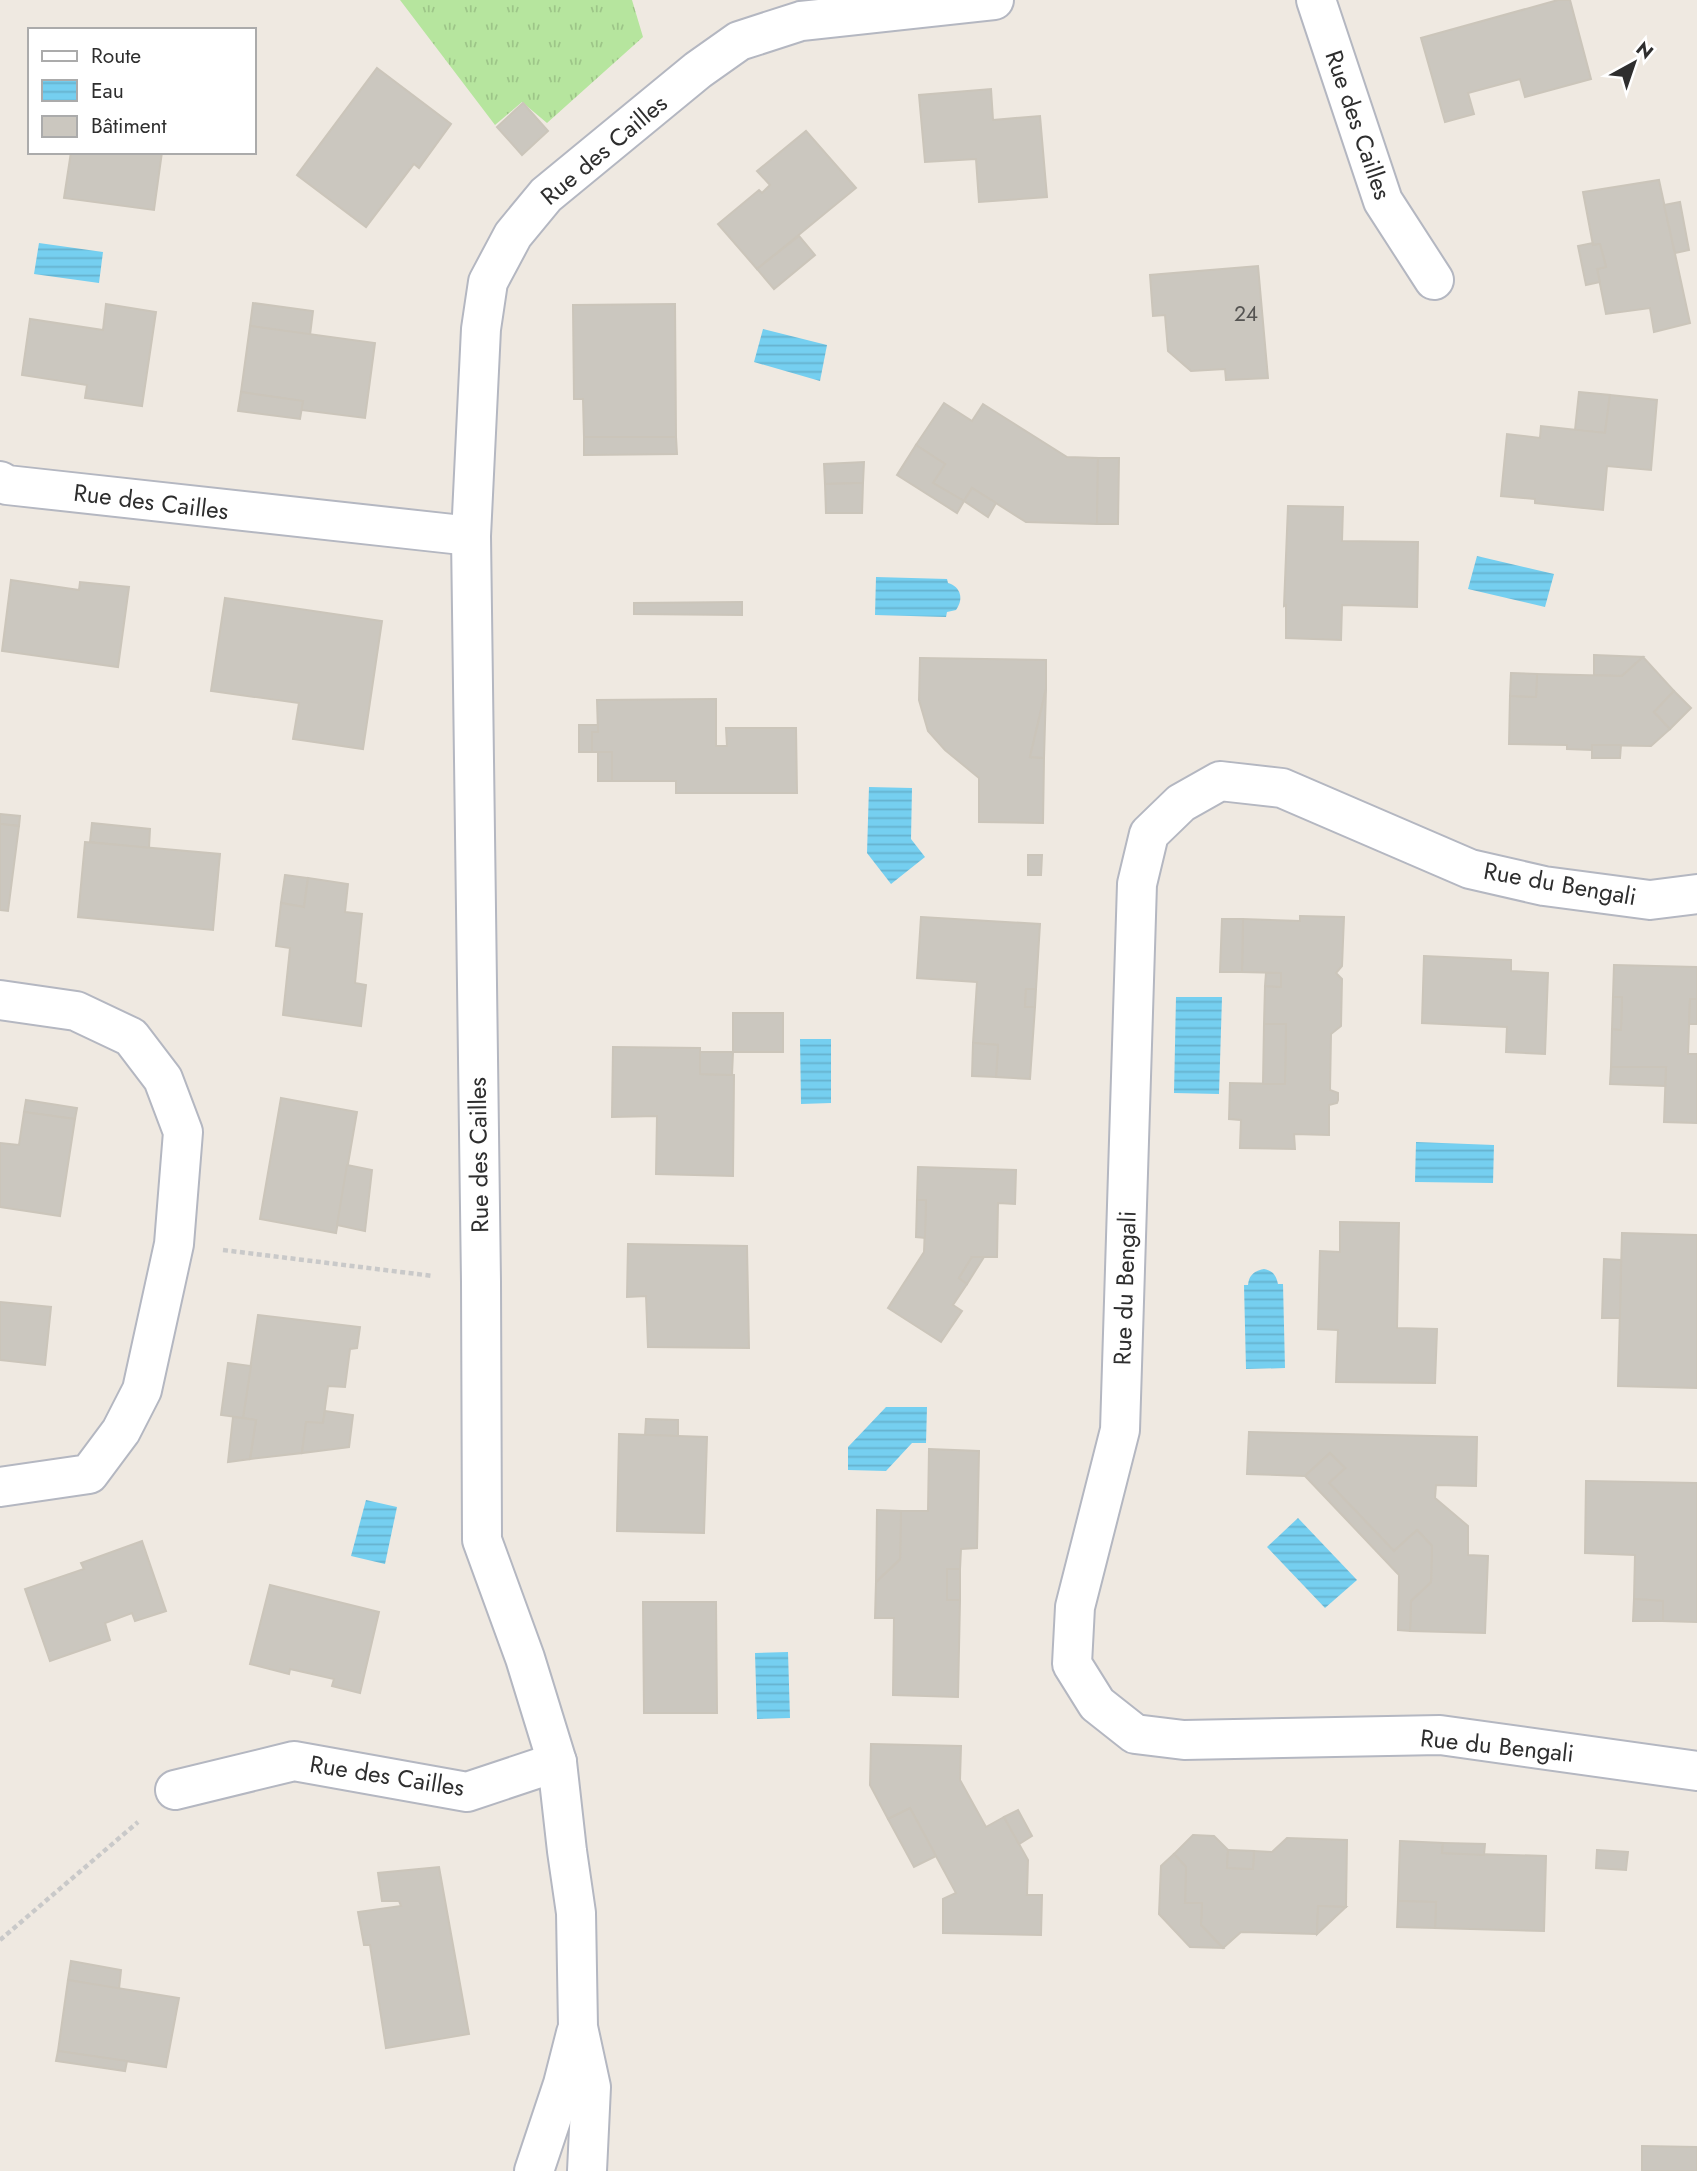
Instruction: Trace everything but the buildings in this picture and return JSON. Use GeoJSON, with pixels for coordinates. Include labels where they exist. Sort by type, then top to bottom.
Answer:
{"type":"FeatureCollection","features":[{"type":"Feature","properties":{"kind":"street","name":"Rue des Cailles"},"geometry":{"type":"LineString","coordinates":[[587,2171],[592,2087],[578,2028],[576,1913],[566,1851],[557,1762],[525,1658],[482,1540],[471,536],[481,329],[488,282],[513,234],[546,195],[698,70],[739,41],[801,20],[994,0]]}},
{"type":"Feature","properties":{"kind":"street","name":"Rue des Cailles"},"geometry":{"type":"LineString","coordinates":[[1316,0],[1383,201],[1434,280]]}},
{"type":"Feature","properties":{"kind":"street","name":"Rue des Cailles"},"geometry":{"type":"LineString","coordinates":[[0,481],[7,485],[471,536]]}},
{"type":"Feature","properties":{"kind":"street","name":"Rue du Bengali"},"geometry":{"type":"LineString","coordinates":[[1697,894],[1650,900],[1544,886],[1470,869],[1282,788],[1220,780],[1181,803],[1149,834],[1138,884],[1119,1430],[1075,1607],[1072,1664],[1097,1703],[1135,1734],[1184,1740],[1440,1735],[1697,1771]]}},
{"type":"Feature","properties":{"kind":"street"},"geometry":{"type":"LineString","coordinates":[[0,1000],[76,1011],[131,1037],[163,1079],[183,1132],[174,1244],[142,1390],[121,1431],[89,1474],[0,1487]]}},
{"type":"Feature","properties":{"kind":"street","name":"Rue des Cailles"},"geometry":{"type":"LineString","coordinates":[[175,1790],[294,1761],[467,1792],[557,1762]]}},
{"type":"Feature","properties":{"kind":"street","name":"Rue des Cailles"},"geometry":{"type":"LineString","coordinates":[[534,2171],[563,2084],[578,2028]]}},
{"type":"Feature","properties":{"kind":"path"},"geometry":{"type":"LineString","coordinates":[[174,1244],[481,1282]]}},
{"type":"Feature","properties":{"kind":"path"},"geometry":{"type":"LineString","coordinates":[[0,1940],[175,1790]]}},
{"type":"Feature","properties":{"kind":"green space"},"geometry":{"type":"Polygon","coordinates":[[[400,0],[632,0],[643,37],[547,123],[522,102],[495,125],[400,0]]]}},
{"type":"Feature","properties":{"kind":"water"},"geometry":{"type":"Polygon","coordinates":[[[39,243],[103,252],[99,283],[34,274],[39,243]]]}},
{"type":"Feature","properties":{"kind":"water"},"geometry":{"type":"Polygon","coordinates":[[[763,329],[827,345],[820,381],[754,362],[763,329]]]}},
{"type":"Feature","properties":{"kind":"water"},"geometry":{"type":"Polygon","coordinates":[[[1477,556],[1554,574],[1545,607],[1468,589],[1477,556]]]}},
{"type":"Feature","properties":{"kind":"water"},"geometry":{"type":"Polygon","coordinates":[[[876,577],[947,579],[948,583],[958,590],[960,602],[956,610],[947,612],[946,617],[875,615],[876,577]]]}},
{"type":"Feature","properties":{"kind":"water"},"geometry":{"type":"Polygon","coordinates":[[[869,787],[912,788],[911,839],[925,857],[891,884],[867,853],[869,787]]]}},
{"type":"Feature","properties":{"kind":"water"},"geometry":{"type":"Polygon","coordinates":[[[1176,997],[1222,997],[1219,1094],[1174,1093],[1176,997]]]}},
{"type":"Feature","properties":{"kind":"water"},"geometry":{"type":"Polygon","coordinates":[[[800,1039],[831,1039],[831,1103],[801,1104],[800,1039]]]}},
{"type":"Feature","properties":{"kind":"water"},"geometry":{"type":"Polygon","coordinates":[[[1416,1142],[1494,1145],[1493,1183],[1415,1182],[1416,1142]]]}},
{"type":"Feature","properties":{"kind":"water"},"geometry":{"type":"Polygon","coordinates":[[[1264,1269],[1274,1274],[1278,1284],[1283,1284],[1285,1368],[1246,1369],[1244,1285],[1248,1285],[1253,1274],[1264,1269]]]}},
{"type":"Feature","properties":{"kind":"water"},"geometry":{"type":"Polygon","coordinates":[[[886,1407],[927,1407],[926,1443],[912,1443],[886,1471],[848,1470],[848,1447],[886,1407]]]}},
{"type":"Feature","properties":{"kind":"water"},"geometry":{"type":"Polygon","coordinates":[[[366,1500],[397,1507],[385,1564],[351,1556],[366,1500]]]}},
{"type":"Feature","properties":{"kind":"water"},"geometry":{"type":"Polygon","coordinates":[[[1298,1518],[1357,1580],[1325,1608],[1267,1547],[1298,1518]]]}},
{"type":"Feature","properties":{"kind":"water"},"geometry":{"type":"Polygon","coordinates":[[[788,1652],[790,1718],[757,1719],[755,1653],[788,1652]]]}}]}
